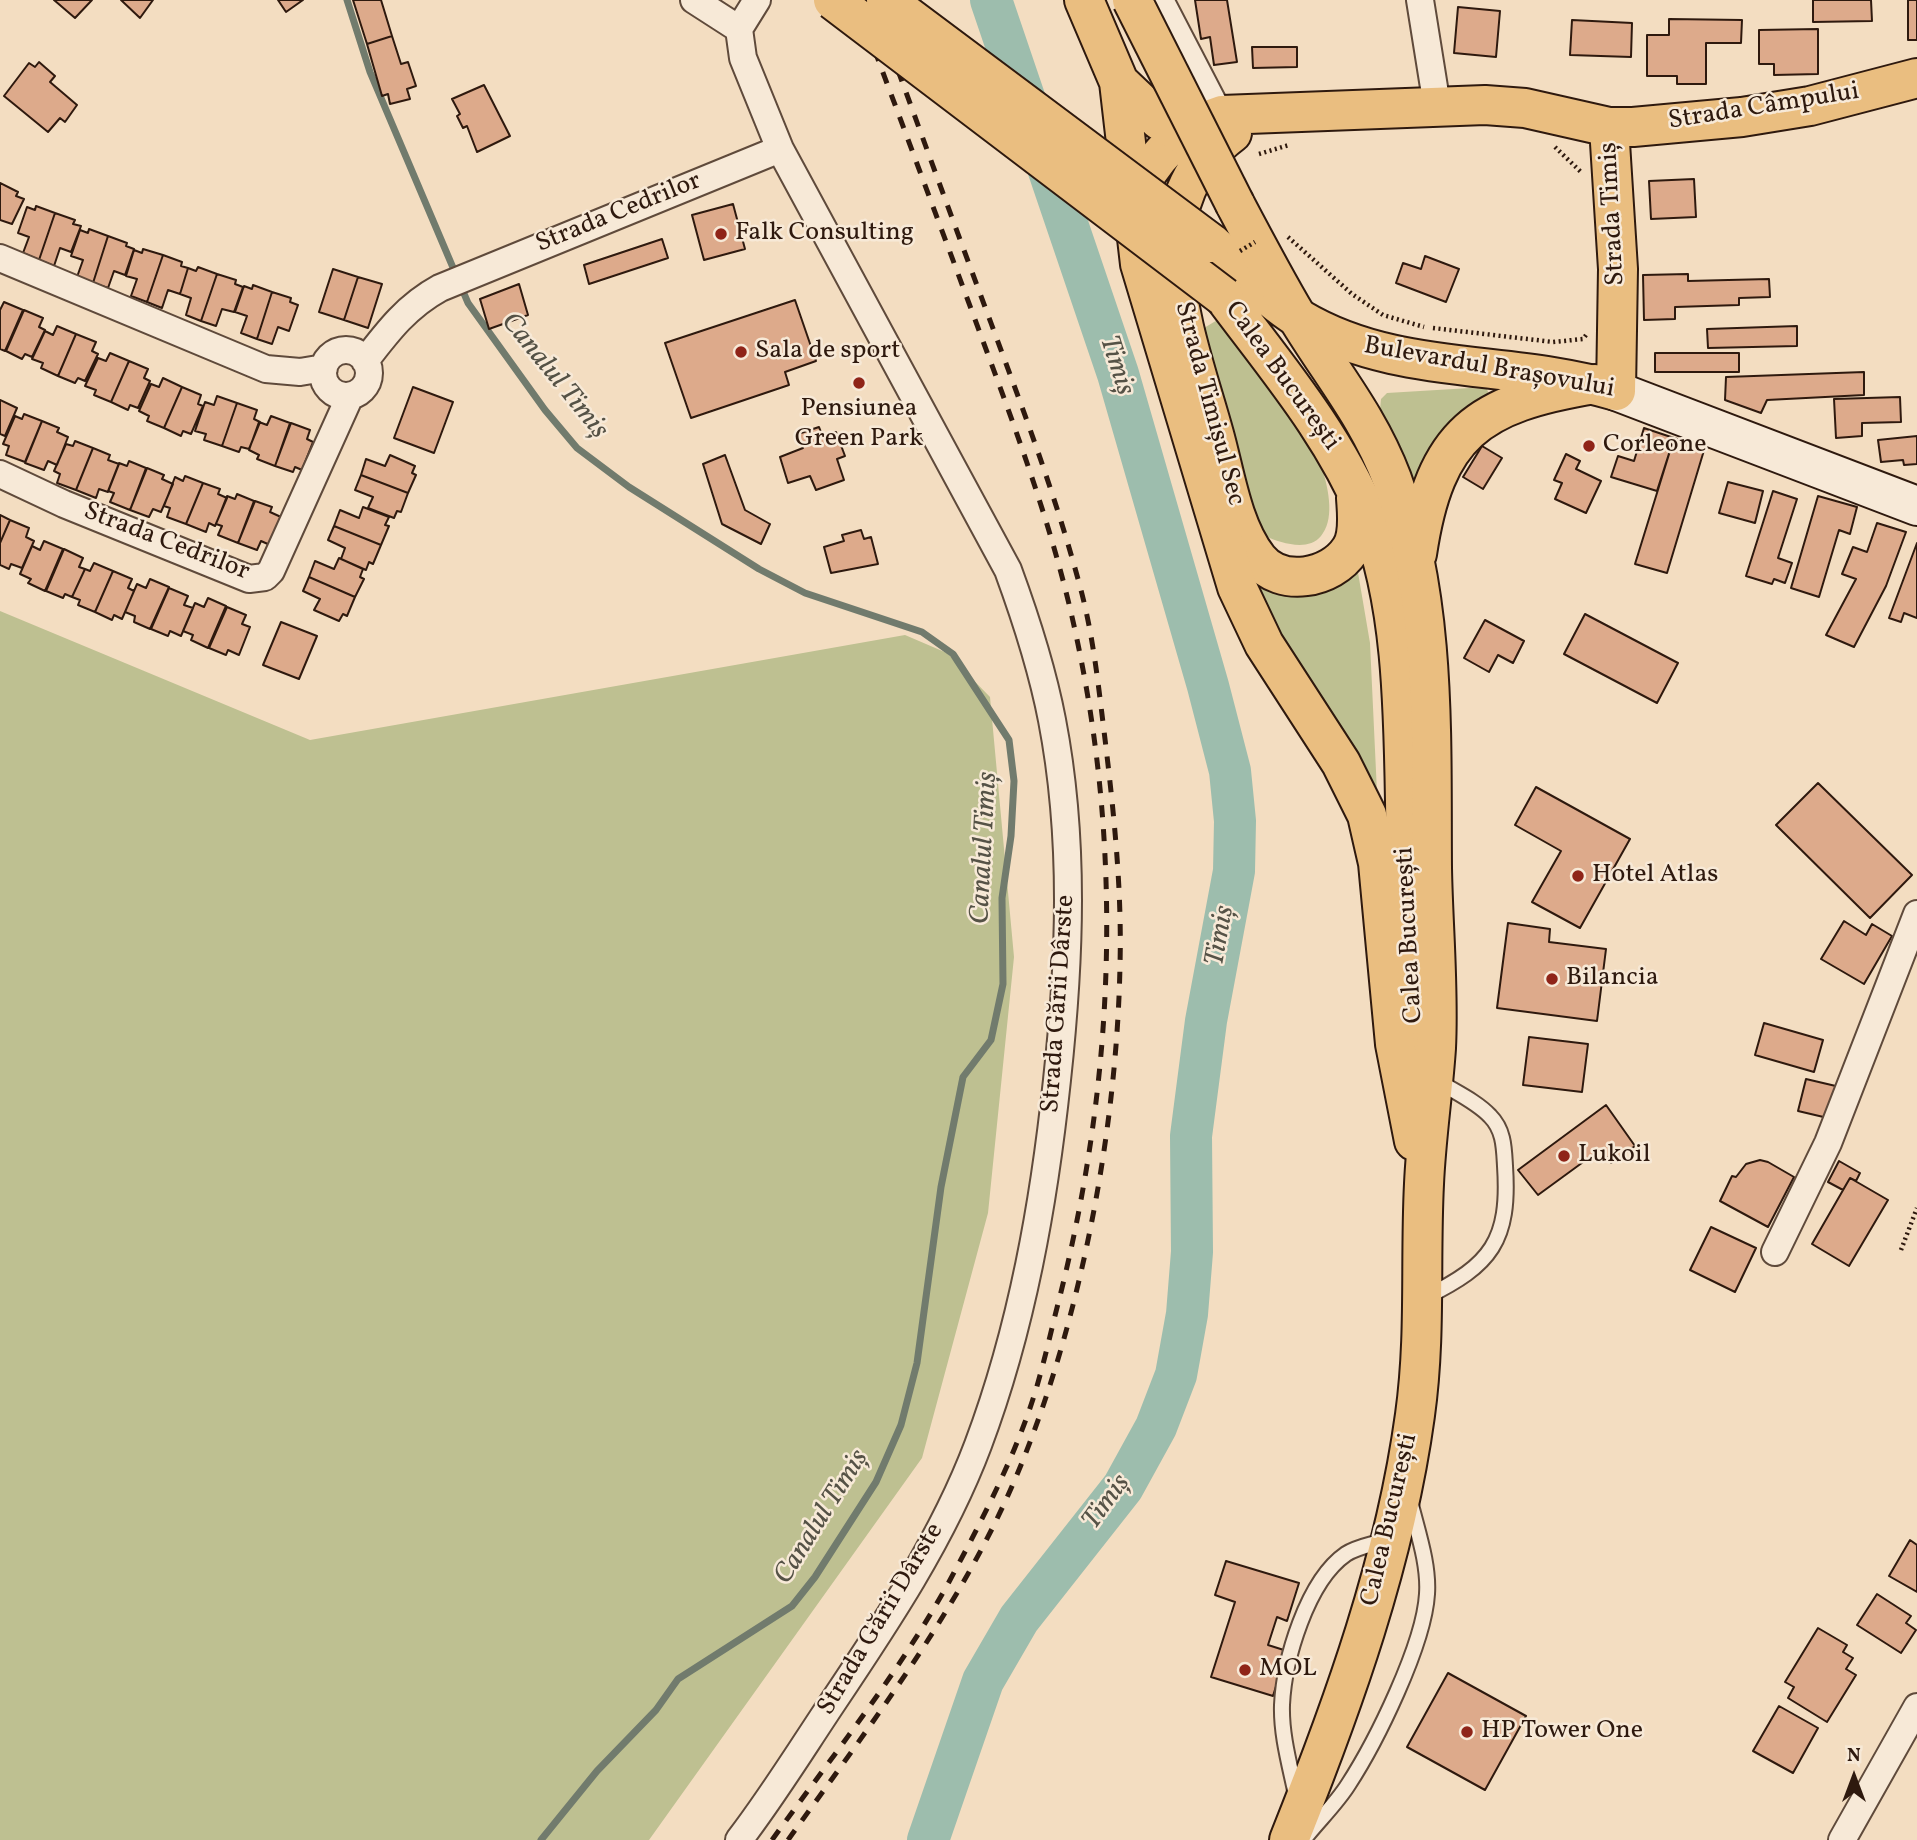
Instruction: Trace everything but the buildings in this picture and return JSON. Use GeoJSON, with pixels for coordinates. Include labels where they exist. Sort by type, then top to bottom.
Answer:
{"type":"FeatureCollection","features":[{"type":"Feature","properties":{"kind":"main road","name":"Calea București"},"geometry":{"type":"LineString","coordinates":[[833,0],[1224,297],[1294,385],[1332,443],[1356,489],[1380,549],[1396,641],[1424,1187],[1424,1297],[1415,1413],[1391,1539],[1340,1705],[1297,1831]]}},
{"type":"Feature","properties":{"kind":"main road","name":"Calea București"},"geometry":{"type":"LineString","coordinates":[[887,0],[1211,243],[1298,318],[1368,424],[1392,480],[1416,560],[1425,632],[1431,755],[1436,1045],[1424,1187]]}},
{"type":"Feature","properties":{"kind":"main road"},"geometry":{"type":"LineString","coordinates":[[1084,0],[1119,82],[1136,243],[1147,290],[1237,587],[1264,644],[1340,763],[1367,815],[1378,863],[1395,1044],[1424,1187]]}},
{"type":"Feature","properties":{"kind":"main road"},"geometry":{"type":"LineString","coordinates":[[1132,0],[1235,204],[1268,236],[1298,318]]}},
{"type":"Feature","properties":{"kind":"main road","name":"Strada Câmpului"},"geometry":{"type":"LineString","coordinates":[[1609,127],[1742,117],[1810,106],[1917,78]]}},
{"type":"Feature","properties":{"kind":"main road"},"geometry":{"type":"LineString","coordinates":[[1119,82],[1139,104],[1196,143],[1151,166],[1132,200]]}},
{"type":"Feature","properties":{"kind":"main road","name":"Strada Timiș"},"geometry":{"type":"LineString","coordinates":[[1196,143],[1201,122],[1248,113],[1437,106],[1525,108],[1609,127],[1618,269],[1605,387]]}},
{"type":"Feature","properties":{"kind":"main road","name":"Strada Timișul Sec"},"geometry":{"type":"LineString","coordinates":[[1196,143],[1176,224],[1175,277],[1180,312],[1235,506],[1248,542],[1259,560],[1270,570],[1288,577],[1320,573],[1336,565],[1352,549],[1357,526],[1356,489]]}},
{"type":"Feature","properties":{"kind":"main road","name":"Bulevardul Brașovului"},"geometry":{"type":"LineString","coordinates":[[1298,318],[1326,333],[1387,355],[1557,376],[1605,387],[1917,506]]}},
{"type":"Feature","properties":{"kind":"main road"},"geometry":{"type":"LineString","coordinates":[[1416,560],[1429,496],[1441,465],[1457,440],[1483,419],[1507,406],[1556,391],[1605,387]]}},
{"type":"Feature","properties":{"kind":"street"},"geometry":{"type":"LineString","coordinates":[[694,0],[739,29],[757,0]]}},
{"type":"Feature","properties":{"kind":"street"},"geometry":{"type":"LineString","coordinates":[[1160,0],[1216,108],[1248,113]]}},
{"type":"Feature","properties":{"kind":"street"},"geometry":{"type":"LineString","coordinates":[[1420,0],[1437,106]]}},
{"type":"Feature","properties":{"kind":"street","name":"Strada Gării Dârste"},"geometry":{"type":"LineString","coordinates":[[739,29],[743,58],[780,149],[1008,570],[1034,642],[1052,721],[1069,877],[1067,983],[1050,1147],[1018,1319],[977,1446],[926,1557],[859,1664],[739,1840]]}},
{"type":"Feature","properties":{"kind":"street","name":"Strada Cedrilor"},"geometry":{"type":"LineString","coordinates":[[365,361],[399,316],[418,300],[440,288],[780,149]]}},
{"type":"Feature","properties":{"kind":"street"},"geometry":{"type":"LineString","coordinates":[[0,258],[266,369],[300,372],[324,368]]}},
{"type":"Feature","properties":{"kind":"street"},"geometry":{"type":"LineString","coordinates":[[339,352],[354,352],[365,361],[369,375],[367,382],[351,396],[330,389],[326,383],[324,368],[327,361],[339,352]]}},
{"type":"Feature","properties":{"kind":"street","name":"Strada Cedrilor"},"geometry":{"type":"LineString","coordinates":[[0,474],[64,504],[249,579],[257,579],[271,571],[351,396]]}},
{"type":"Feature","properties":{"kind":"street"},"geometry":{"type":"LineString","coordinates":[[1775,1252],[1828,1143],[1917,914]]}},
{"type":"Feature","properties":{"kind":"street"},"geometry":{"type":"LineString","coordinates":[[1842,1840],[1917,1707]]}},
{"type":"Feature","properties":{"kind":"lane"},"geometry":{"type":"LineString","coordinates":[[1424,1297],[1482,1262],[1501,1234],[1506,1188],[1503,1135],[1490,1116],[1433,1077]]}},
{"type":"Feature","properties":{"kind":"lane"},"geometry":{"type":"LineString","coordinates":[[1297,1831],[1348,1786],[1381,1722],[1422,1626],[1427,1593],[1425,1567],[1405,1476]]}},
{"type":"Feature","properties":{"kind":"lane"},"geometry":{"type":"LineString","coordinates":[[1297,1831],[1282,1704],[1291,1657],[1308,1603],[1325,1576],[1346,1553],[1391,1539]]}},
{"type":"Feature","properties":{"kind":"path"},"geometry":{"type":"LineString","coordinates":[[1259,154],[1298,143]]}},
{"type":"Feature","properties":{"kind":"path"},"geometry":{"type":"LineString","coordinates":[[1548,144],[1559,150],[1588,180]]}},
{"type":"Feature","properties":{"kind":"path"},"geometry":{"type":"LineString","coordinates":[[1268,236],[1383,315],[1424,327],[1553,342],[1583,339],[1588,331]]}},
{"type":"Feature","properties":{"kind":"path"},"geometry":{"type":"LineString","coordinates":[[1901,1250],[1917,1208]]}},
{"type":"Feature","properties":{"kind":"green space"},"geometry":{"type":"Polygon","coordinates":[[[1219,319],[1286,396],[1304,425],[1321,465],[1327,486],[1328,523],[1321,536],[1309,544],[1294,545],[1265,536],[1254,514],[1204,328],[1219,319]]]}},
{"type":"Feature","properties":{"kind":"green space"},"geometry":{"type":"Polygon","coordinates":[[[1487,389],[1489,395],[1462,414],[1432,444],[1412,488],[1380,410],[1381,399],[1387,393],[1487,389]]]}},
{"type":"Feature","properties":{"kind":"green space"},"geometry":{"type":"Polygon","coordinates":[[[1354,549],[1370,643],[1378,814],[1289,661],[1249,573],[1354,549]]]}},
{"type":"Feature","properties":{"kind":"green space"},"geometry":{"type":"Polygon","coordinates":[[[0,611],[310,740],[905,635],[947,653],[990,697],[1014,957],[988,1213],[922,1458],[649,1840],[0,1840],[0,611]]]}},
{"type":"Feature","properties":{"kind":"waterway","name":"Canalul Timiș"},"geometry":{"type":"LineString","coordinates":[[347,0],[370,72],[468,303],[545,410],[577,448],[629,487],[759,569],[805,593],[922,632],[953,654],[1009,740],[1014,781],[1011,836],[1002,898],[1003,984],[991,1040],[963,1077],[941,1187],[917,1363],[901,1425],[876,1482],[815,1577],[792,1606],[678,1679],[656,1710],[597,1771],[541,1840]]}},
{"type":"Feature","properties":{"kind":"waterway","name":"Timiș"},"geometry":{"type":"LineString","coordinates":[[928,1840],[983,1681],[1019,1619],[1123,1487],[1156,1427],[1176,1375],[1187,1314],[1192,1252],[1191,1136],[1206,1021],[1234,871],[1235,821],[1230,771],[1208,686],[1118,374],[991,0]]}},
{"type":"Feature","properties":{"kind":"railway"},"geometry":{"type":"LineString","coordinates":[[772,1840],[910,1647],[950,1580],[1003,1475],[1021,1432],[1042,1368],[1079,1210],[1093,1124],[1107,950],[1099,777],[1087,690],[1069,604],[1037,494],[1012,421],[856,0]]}},
{"type":"Feature","properties":{"kind":"railway"},"geometry":{"type":"LineString","coordinates":[[788,1840],[885,1705],[946,1612],[999,1515],[1021,1465],[1062,1346],[1092,1219],[1112,1090],[1120,965],[1117,852],[1098,684],[1082,594],[1028,424],[872,0]]}},
{"type":"Feature","properties":{"kind":"place","name":"Falk Consulting"},"geometry":{"type":"Point","coordinates":[721,234]}},
{"type":"Feature","properties":{"kind":"place","name":"Sala de sport"},"geometry":{"type":"Point","coordinates":[741,352]}},
{"type":"Feature","properties":{"kind":"place","name":"Pensiunea Green Park"},"geometry":{"type":"Point","coordinates":[859,383]}},
{"type":"Feature","properties":{"kind":"place","name":"Corleone"},"geometry":{"type":"Point","coordinates":[1589,446]}},
{"type":"Feature","properties":{"kind":"place","name":"Hotel Atlas"},"geometry":{"type":"Point","coordinates":[1578,876]}},
{"type":"Feature","properties":{"kind":"place","name":"Bilancia"},"geometry":{"type":"Point","coordinates":[1552,979]}},
{"type":"Feature","properties":{"kind":"place","name":"Lukoil"},"geometry":{"type":"Point","coordinates":[1564,1156]}},
{"type":"Feature","properties":{"kind":"place","name":"MOL"},"geometry":{"type":"Point","coordinates":[1245,1670]}},
{"type":"Feature","properties":{"kind":"place","name":"HP Tower One"},"geometry":{"type":"Point","coordinates":[1467,1732]}}]}
